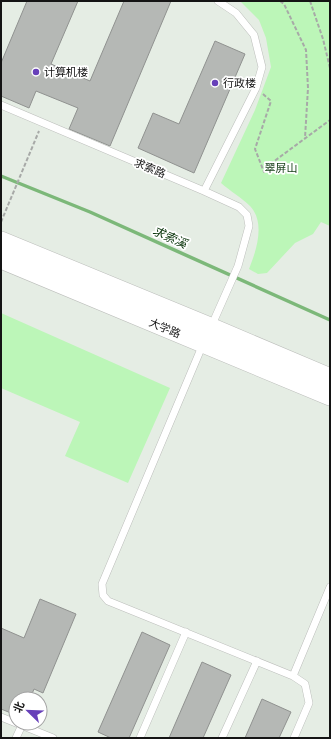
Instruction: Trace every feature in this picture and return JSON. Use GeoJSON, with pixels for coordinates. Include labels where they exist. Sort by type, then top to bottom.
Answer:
{"type":"FeatureCollection","features":[{"type":"Feature","properties":{"kind":"main road","name":"大学路"},"geometry":{"type":"LineString","coordinates":[[1,241],[207,335],[330,396]]}},
{"type":"Feature","properties":{"kind":"main road","name":"大学路"},"geometry":{"type":"LineString","coordinates":[[1,259],[207,335],[330,378]]}},
{"type":"Feature","properties":{"kind":"lane"},"geometry":{"type":"LineString","coordinates":[[204,191],[256,88],[262,67],[254,35],[236,13],[218,1]]}},
{"type":"Feature","properties":{"kind":"lane","name":"求索路"},"geometry":{"type":"LineString","coordinates":[[1,105],[204,191],[239,207],[247,214],[249,226],[238,266],[207,335]]}},
{"type":"Feature","properties":{"kind":"lane"},"geometry":{"type":"LineString","coordinates":[[207,335],[102,584],[103,595],[108,601],[293,676],[305,684],[309,703],[294,738]]}},
{"type":"Feature","properties":{"kind":"lane"},"geometry":{"type":"LineString","coordinates":[[293,676],[330,587]]}},
{"type":"Feature","properties":{"kind":"lane"},"geometry":{"type":"LineString","coordinates":[[140,738],[186,632]]}},
{"type":"Feature","properties":{"kind":"lane"},"geometry":{"type":"LineString","coordinates":[[222,738],[257,661]]}},
{"type":"Feature","properties":{"kind":"lane"},"geometry":{"type":"LineString","coordinates":[[36,731],[53,738]]}},
{"type":"Feature","properties":{"kind":"path"},"geometry":{"type":"LineString","coordinates":[[280,1],[284,4],[306,50],[308,88],[305,138]]}},
{"type":"Feature","properties":{"kind":"path"},"geometry":{"type":"LineString","coordinates":[[310,1],[323,39],[330,68]]}},
{"type":"Feature","properties":{"kind":"path"},"geometry":{"type":"LineString","coordinates":[[256,88],[271,101],[255,149],[264,172],[273,162],[330,120]]}},
{"type":"Feature","properties":{"kind":"path"},"geometry":{"type":"LineString","coordinates":[[1,221],[42,122]]}},
{"type":"Feature","properties":{"kind":"shaded area"},"geometry":{"type":"Polygon","coordinates":[[[1,1],[330,1],[330,738],[1,738],[1,1]]]}},
{"type":"Feature","properties":{"kind":"green space","name":"翠屏山"},"geometry":{"type":"Polygon","coordinates":[[[240,1],[330,1],[330,226],[321,222],[313,234],[295,243],[267,273],[258,274],[249,269],[257,246],[259,229],[258,220],[255,213],[247,203],[221,183],[255,110],[271,67],[266,38],[259,20],[240,1]]]}},
{"type":"Feature","properties":{"kind":"green space"},"geometry":{"type":"Polygon","coordinates":[[[1,313],[170,388],[128,483],[65,456],[80,422],[1,388],[1,313]]]}},
{"type":"Feature","properties":{"kind":"building","name":"计算机楼"},"geometry":{"type":"Polygon","coordinates":[[[27,1],[78,1],[51,64],[90,81],[124,1],[171,1],[110,146],[69,129],[78,108],[36,91],[29,108],[1,96],[1,63],[27,1]]]}},
{"type":"Feature","properties":{"kind":"building","name":"行政楼"},"geometry":{"type":"Polygon","coordinates":[[[215,41],[245,54],[194,173],[138,148],[153,113],[179,124],[215,41]]]}},
{"type":"Feature","properties":{"kind":"building"},"geometry":{"type":"Polygon","coordinates":[[[40,599],[76,614],[44,691],[34,689],[33,691],[8,691],[8,712],[1,709],[1,628],[24,638],[40,599]]]}},
{"type":"Feature","properties":{"kind":"building"},"geometry":{"type":"Polygon","coordinates":[[[142,632],[170,645],[129,738],[111,738],[98,732],[142,632]]]}},
{"type":"Feature","properties":{"kind":"building"},"geometry":{"type":"Polygon","coordinates":[[[202,662],[231,675],[203,738],[169,738],[202,662]]]}},
{"type":"Feature","properties":{"kind":"building"},"geometry":{"type":"Polygon","coordinates":[[[262,699],[291,712],[279,738],[245,738],[262,699]]]}},
{"type":"Feature","properties":{"kind":"waterway","name":"求索溪"},"geometry":{"type":"LineString","coordinates":[[1,176],[90,212],[330,320]]}},
{"type":"Feature","properties":{"kind":"place","name":"计算机楼"},"geometry":{"type":"Point","coordinates":[36,72]}},
{"type":"Feature","properties":{"kind":"place","name":"行政楼"},"geometry":{"type":"Point","coordinates":[215,83]}}]}
